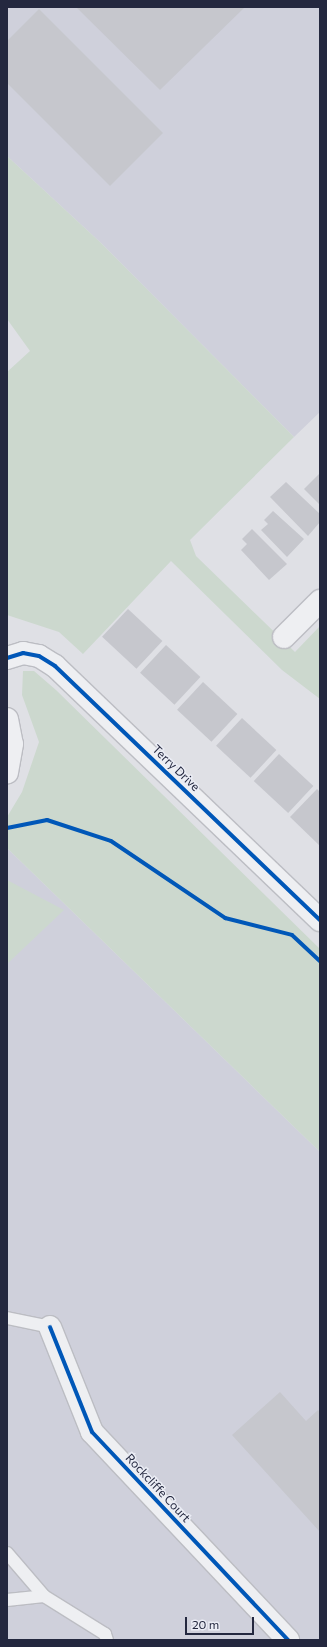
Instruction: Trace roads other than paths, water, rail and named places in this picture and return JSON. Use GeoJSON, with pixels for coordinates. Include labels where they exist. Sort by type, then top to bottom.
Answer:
{"type":"FeatureCollection","features":[{"type":"Feature","properties":{"kind":"street"},"geometry":{"type":"LineString","coordinates":[[284,636],[320,601]]}},
{"type":"Feature","properties":{"kind":"street","name":"Terry Drive"},"geometry":{"type":"LineString","coordinates":[[7,658],[29,654],[39,656],[55,666],[320,920]]}},
{"type":"Feature","properties":{"kind":"street"},"geometry":{"type":"LineString","coordinates":[[7,719],[12,744],[7,773]]}},
{"type":"Feature","properties":{"kind":"street","name":"Rockcliffe Court"},"geometry":{"type":"LineString","coordinates":[[50,1327],[92,1432],[288,1640]]}},
{"type":"Feature","properties":{"kind":"lane"},"geometry":{"type":"LineString","coordinates":[[7,1318],[50,1327]]}},
{"type":"Feature","properties":{"kind":"lane"},"geometry":{"type":"LineString","coordinates":[[7,1553],[44,1596],[105,1634],[107,1640]]}},
{"type":"Feature","properties":{"kind":"lane"},"geometry":{"type":"LineString","coordinates":[[7,1600],[44,1596]]}}]}
